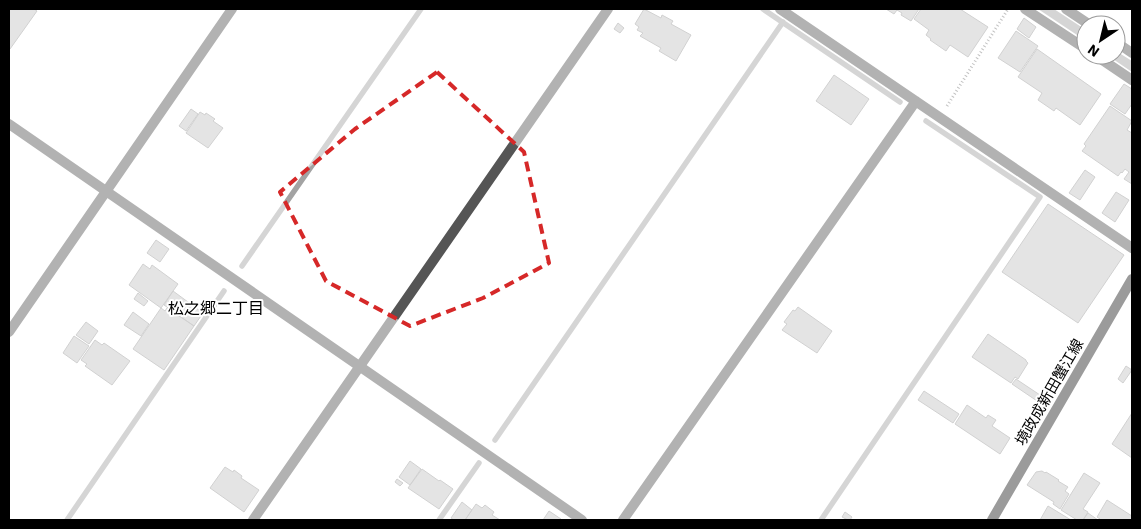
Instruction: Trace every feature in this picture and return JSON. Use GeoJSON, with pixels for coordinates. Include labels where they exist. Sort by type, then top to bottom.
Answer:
{"type":"FeatureCollection","features":[{"type":"Feature","properties":{"kind":"main road","name":"境政成新田蟹江線"},"geometry":{"type":"LineString","coordinates":[[992,520],[1132,279]]}},
{"type":"Feature","properties":{"kind":"street"},"geometry":{"type":"LineString","coordinates":[[9,332],[232,9]]}},
{"type":"Feature","properties":{"kind":"street"},"geometry":{"type":"LineString","coordinates":[[253,520],[608,9]]}},
{"type":"Feature","properties":{"kind":"street"},"geometry":{"type":"LineString","coordinates":[[780,9],[1132,248]]}},
{"type":"Feature","properties":{"kind":"street"},"geometry":{"type":"LineString","coordinates":[[1024,9],[1076,43]]}},
{"type":"Feature","properties":{"kind":"street"},"geometry":{"type":"LineString","coordinates":[[1110,65],[1132,80]]}},
{"type":"Feature","properties":{"kind":"street"},"geometry":{"type":"LineString","coordinates":[[623,520],[916,101]]}},
{"type":"Feature","properties":{"kind":"street"},"geometry":{"type":"LineString","coordinates":[[9,124],[582,520]]}},
{"type":"Feature","properties":{"kind":"path"},"geometry":{"type":"LineString","coordinates":[[940,117],[1008,9]]}},
{"type":"Feature","properties":{"kind":"highlighted area"},"geometry":{"type":"Polygon","coordinates":[[[437,72],[524,152],[549,263],[483,298],[410,326],[326,281],[280,192],[355,129],[437,72]]]}},
{"type":"Feature","properties":{"kind":"shaded area"},"geometry":{"type":"Polygon","coordinates":[[[1038,9],[1054,9],[1076,23],[1076,34],[1038,9]]]}},
{"type":"Feature","properties":{"kind":"shaded area"},"geometry":{"type":"Polygon","coordinates":[[[1126,57],[1132,61],[1132,72],[1122,65],[1126,65],[1126,57]]]}},
{"type":"Feature","properties":{"kind":"building"},"geometry":{"type":"Polygon","coordinates":[[[9,9],[34,9],[37,11],[10,49],[9,48],[9,9]]]}},
{"type":"Feature","properties":{"kind":"building"},"geometry":{"type":"Polygon","coordinates":[[[644,9],[661,18],[662,15],[673,21],[671,24],[691,35],[676,61],[659,51],[661,48],[640,36],[643,33],[637,30],[639,27],[635,24],[644,9]]]}},
{"type":"Feature","properties":{"kind":"building"},"geometry":{"type":"Polygon","coordinates":[[[886,9],[919,9],[911,21],[897,10],[894,14],[886,9]]]}},
{"type":"Feature","properties":{"kind":"building"},"geometry":{"type":"Polygon","coordinates":[[[921,9],[960,9],[988,27],[968,57],[950,45],[946,51],[930,40],[926,35],[929,30],[914,19],[921,9]]]}},
{"type":"Feature","properties":{"kind":"building"},"geometry":{"type":"Polygon","coordinates":[[[1024,18],[1036,27],[1029,38],[1017,29],[1024,18]]]}},
{"type":"Feature","properties":{"kind":"building"},"geometry":{"type":"Polygon","coordinates":[[[618,23],[624,28],[620,33],[614,29],[618,23]]]}},
{"type":"Feature","properties":{"kind":"building"},"geometry":{"type":"Polygon","coordinates":[[[1016,31],[1038,46],[1020,72],[998,58],[1016,31]]]}},
{"type":"Feature","properties":{"kind":"building"},"geometry":{"type":"Polygon","coordinates":[[[1037,49],[1101,94],[1080,125],[1056,108],[1054,111],[1038,100],[1042,93],[1018,77],[1037,49]]]}},
{"type":"Feature","properties":{"kind":"building"},"geometry":{"type":"Polygon","coordinates":[[[834,75],[869,99],[851,125],[816,101],[834,75]]]}},
{"type":"Feature","properties":{"kind":"building"},"geometry":{"type":"Polygon","coordinates":[[[1124,84],[1132,89],[1132,104],[1125,114],[1110,104],[1124,84]]]}},
{"type":"Feature","properties":{"kind":"building"},"geometry":{"type":"Polygon","coordinates":[[[1110,106],[1132,121],[1127,130],[1132,133],[1132,184],[1124,179],[1129,172],[1125,169],[1118,176],[1082,151],[1086,146],[1084,144],[1110,106]]]}},
{"type":"Feature","properties":{"kind":"building"},"geometry":{"type":"Polygon","coordinates":[[[191,109],[198,114],[186,131],[179,126],[191,109]]]}},
{"type":"Feature","properties":{"kind":"building"},"geometry":{"type":"Polygon","coordinates":[[[200,112],[205,115],[206,113],[215,119],[213,121],[223,128],[208,148],[186,133],[200,112]]]}},
{"type":"Feature","properties":{"kind":"building"},"geometry":{"type":"Polygon","coordinates":[[[1085,170],[1095,177],[1080,200],[1069,193],[1085,170]]]}},
{"type":"Feature","properties":{"kind":"building"},"geometry":{"type":"Polygon","coordinates":[[[1116,192],[1129,200],[1115,222],[1102,213],[1116,192]]]}},
{"type":"Feature","properties":{"kind":"building"},"geometry":{"type":"Polygon","coordinates":[[[1048,204],[1124,255],[1078,323],[1002,272],[1048,204]]]}},
{"type":"Feature","properties":{"kind":"building"},"geometry":{"type":"Polygon","coordinates":[[[156,240],[169,249],[160,262],[147,253],[156,240]]]}},
{"type":"Feature","properties":{"kind":"building"},"geometry":{"type":"Polygon","coordinates":[[[143,264],[150,269],[152,265],[178,284],[161,308],[129,285],[143,264]]]}},
{"type":"Feature","properties":{"kind":"building"},"geometry":{"type":"Polygon","coordinates":[[[173,291],[203,313],[194,326],[164,305],[173,291]]]}},
{"type":"Feature","properties":{"kind":"building"},"geometry":{"type":"Polygon","coordinates":[[[138,293],[148,301],[144,306],[134,299],[138,293]]]}},
{"type":"Feature","properties":{"kind":"building"},"geometry":{"type":"Polygon","coordinates":[[[798,307],[832,331],[817,353],[782,330],[787,324],[784,322],[793,310],[795,311],[798,307]]]}},
{"type":"Feature","properties":{"kind":"building"},"geometry":{"type":"Polygon","coordinates":[[[161,308],[165,311],[167,308],[194,326],[164,370],[133,349],[161,308]]]}},
{"type":"Feature","properties":{"kind":"building"},"geometry":{"type":"Polygon","coordinates":[[[133,312],[149,324],[141,336],[124,325],[133,312]]]}},
{"type":"Feature","properties":{"kind":"building"},"geometry":{"type":"Polygon","coordinates":[[[86,322],[98,331],[89,344],[76,335],[86,322]]]}},
{"type":"Feature","properties":{"kind":"building"},"geometry":{"type":"Polygon","coordinates":[[[988,334],[1028,363],[1018,379],[1015,377],[1011,383],[972,357],[988,334]]]}},
{"type":"Feature","properties":{"kind":"building"},"geometry":{"type":"Polygon","coordinates":[[[74,336],[89,346],[77,363],[63,353],[74,336]]]}},
{"type":"Feature","properties":{"kind":"building"},"geometry":{"type":"Polygon","coordinates":[[[95,340],[102,345],[104,343],[130,361],[112,385],[85,366],[87,364],[81,360],[95,340]]]}},
{"type":"Feature","properties":{"kind":"building"},"geometry":{"type":"Polygon","coordinates":[[[1126,366],[1132,370],[1123,383],[1118,379],[1126,366]]]}},
{"type":"Feature","properties":{"kind":"building"},"geometry":{"type":"Polygon","coordinates":[[[1016,379],[1043,397],[1040,403],[1012,384],[1016,379]]]}},
{"type":"Feature","properties":{"kind":"building"},"geometry":{"type":"Polygon","coordinates":[[[924,391],[959,414],[953,423],[918,400],[924,391]]]}},
{"type":"Feature","properties":{"kind":"building"},"geometry":{"type":"Polygon","coordinates":[[[967,405],[986,418],[988,415],[996,420],[992,426],[1010,438],[1000,454],[955,424],[967,405]]]}},
{"type":"Feature","properties":{"kind":"building"},"geometry":{"type":"Polygon","coordinates":[[[1132,413],[1132,458],[1112,444],[1132,413]]]}},
{"type":"Feature","properties":{"kind":"building"},"geometry":{"type":"Polygon","coordinates":[[[410,461],[421,469],[410,485],[399,477],[410,461]]]}},
{"type":"Feature","properties":{"kind":"building"},"geometry":{"type":"Polygon","coordinates":[[[225,467],[233,472],[234,470],[242,476],[241,478],[259,490],[244,512],[210,488],[225,467]]]}},
{"type":"Feature","properties":{"kind":"building"},"geometry":{"type":"Polygon","coordinates":[[[422,469],[453,489],[439,509],[408,488],[422,469]]]}},
{"type":"Feature","properties":{"kind":"building"},"geometry":{"type":"Polygon","coordinates":[[[1042,471],[1068,487],[1065,491],[1069,494],[1060,509],[1053,504],[1054,502],[1027,485],[1036,472],[1042,471]]]}},
{"type":"Feature","properties":{"kind":"building"},"geometry":{"type":"Polygon","coordinates":[[[1084,473],[1100,483],[1083,509],[1088,512],[1083,520],[1077,520],[1061,510],[1084,473]]]}},
{"type":"Feature","properties":{"kind":"building"},"geometry":{"type":"Polygon","coordinates":[[[397,479],[403,483],[400,486],[395,482],[397,479]]]}},
{"type":"Feature","properties":{"kind":"building"},"geometry":{"type":"Polygon","coordinates":[[[1107,500],[1132,516],[1132,520],[1099,520],[1097,517],[1107,500]]]}},
{"type":"Feature","properties":{"kind":"building"},"geometry":{"type":"Polygon","coordinates":[[[462,502],[472,510],[465,520],[454,520],[451,518],[462,502]]]}},
{"type":"Feature","properties":{"kind":"building"},"geometry":{"type":"Polygon","coordinates":[[[476,504],[482,508],[485,505],[494,512],[492,515],[500,520],[465,520],[476,504]]]}},
{"type":"Feature","properties":{"kind":"building"},"geometry":{"type":"Polygon","coordinates":[[[1048,506],[1071,520],[1040,520],[1048,506]]]}},
{"type":"Feature","properties":{"kind":"building"},"geometry":{"type":"Polygon","coordinates":[[[549,511],[561,519],[543,520],[549,511]]]}},
{"type":"Feature","properties":{"kind":"building"},"geometry":{"type":"Polygon","coordinates":[[[845,512],[852,517],[850,520],[842,517],[845,512]]]}},
{"type":"Feature","properties":{"kind":"building"},"geometry":{"type":"Polygon","coordinates":[[[1088,513],[1098,520],[1083,520],[1088,513]]]}},
{"type":"Feature","properties":{"kind":"waterway"},"geometry":{"type":"LineString","coordinates":[[242,266],[421,9]]}},
{"type":"Feature","properties":{"kind":"waterway"},"geometry":{"type":"LineString","coordinates":[[763,9],[900,102]]}},
{"type":"Feature","properties":{"kind":"waterway"},"geometry":{"type":"LineString","coordinates":[[495,440],[783,22]]}},
{"type":"Feature","properties":{"kind":"waterway"},"geometry":{"type":"LineString","coordinates":[[821,520],[1040,197],[926,121]]}},
{"type":"Feature","properties":{"kind":"waterway"},"geometry":{"type":"LineString","coordinates":[[67,520],[224,291]]}},
{"type":"Feature","properties":{"kind":"waterway"},"geometry":{"type":"LineString","coordinates":[[439,520],[479,463]]}},
{"type":"Feature","properties":{"kind":"district","name":"松之郷二丁目"},"geometry":{"type":"Point","coordinates":[216,308]}}]}
